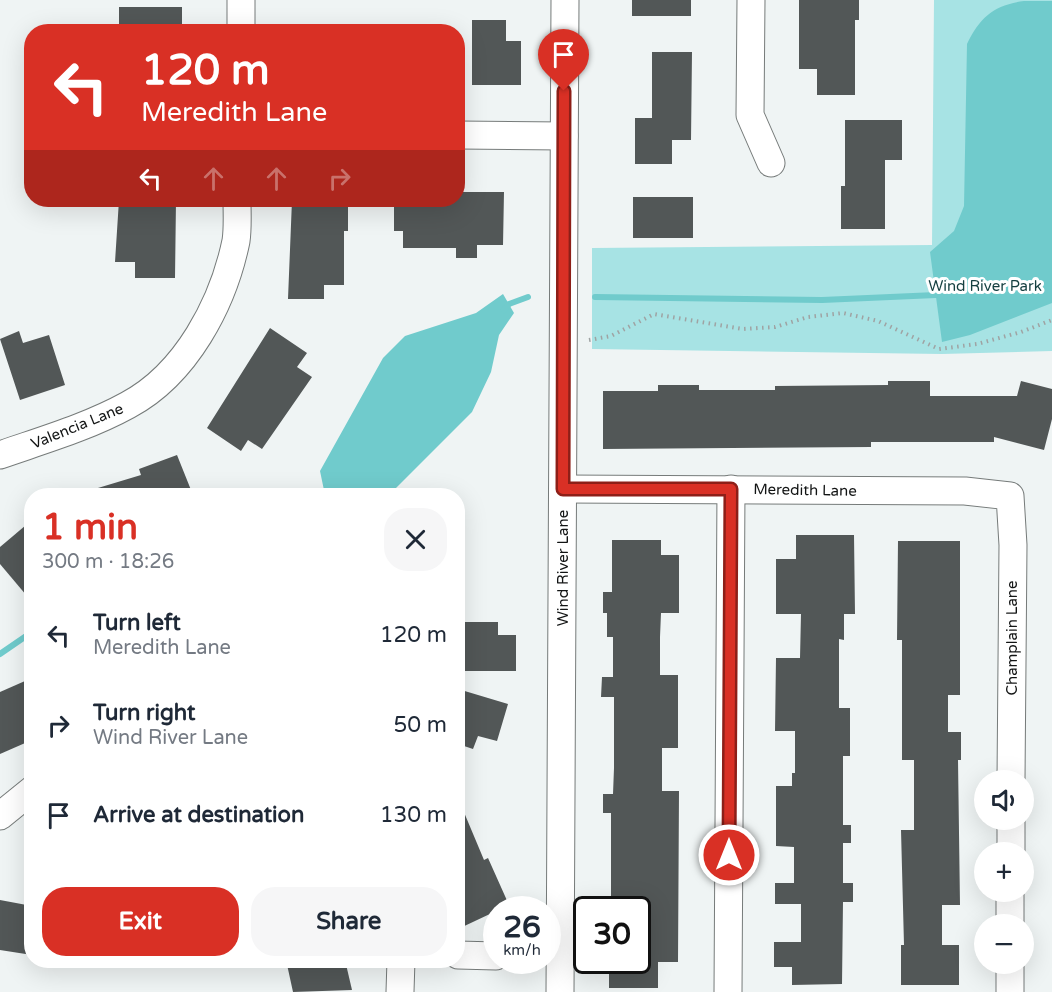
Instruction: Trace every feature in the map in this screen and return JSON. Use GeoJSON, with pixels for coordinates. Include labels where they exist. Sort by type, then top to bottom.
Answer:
{"type":"FeatureCollection","features":[{"type":"Feature","properties":{"kind":"street"},"geometry":{"type":"LineString","coordinates":[[241,0],[241,24]]}},
{"type":"Feature","properties":{"kind":"street","name":"Wind River Lane"},"geometry":{"type":"LineString","coordinates":[[555,896],[563,489],[565,0]]}},
{"type":"Feature","properties":{"kind":"street"},"geometry":{"type":"LineString","coordinates":[[751,0],[750,114],[771,163]]}},
{"type":"Feature","properties":{"kind":"street"},"geometry":{"type":"LineString","coordinates":[[465,135],[564,136]]}},
{"type":"Feature","properties":{"kind":"street","name":"Valencia Lane"},"geometry":{"type":"LineString","coordinates":[[0,455],[87,425],[130,404],[162,380],[192,346],[218,301],[236,240],[237,207]]}},
{"type":"Feature","properties":{"kind":"street","name":"Meredith Lane"},"geometry":{"type":"LineString","coordinates":[[563,489],[965,491],[1010,496]]}},
{"type":"Feature","properties":{"kind":"street"},"geometry":{"type":"LineString","coordinates":[[728,992],[731,489]]}},
{"type":"Feature","properties":{"kind":"street","name":"Champlain Lane"},"geometry":{"type":"LineString","coordinates":[[1010,496],[1013,545],[1011,770]]}},
{"type":"Feature","properties":{"kind":"street"},"geometry":{"type":"LineString","coordinates":[[0,816],[24,796]]}},
{"type":"Feature","properties":{"kind":"street"},"geometry":{"type":"LineString","coordinates":[[465,955],[483,956]]}},
{"type":"Feature","properties":{"kind":"street"},"geometry":{"type":"LineString","coordinates":[[400,992],[401,968]]}},
{"type":"Feature","properties":{"kind":"street","name":"Wind River Lane"},"geometry":{"type":"LineString","coordinates":[[557,974],[560,992]]}},
{"type":"Feature","properties":{"kind":"street"},"geometry":{"type":"LineString","coordinates":[[1010,974],[1010,992]]}},
{"type":"Feature","properties":{"kind":"path"},"geometry":{"type":"LineString","coordinates":[[589,340],[611,336],[654,314],[743,329],[775,327],[808,317],[843,313],[878,321],[939,349],[977,344],[1052,320]]}},
{"type":"Feature","properties":{"kind":"green space","name":"Wind River Park"},"geometry":{"type":"Polygon","coordinates":[[[934,0],[1052,0],[1052,351],[942,354],[592,349],[592,248],[932,245],[934,0]]]}},
{"type":"Feature","properties":{"kind":"shaded area"},"geometry":{"type":"Polygon","coordinates":[[[1024,1],[1052,1],[1052,303],[970,335],[942,342],[930,252],[954,231],[964,206],[967,44],[977,26],[989,14],[1004,6],[1024,1]]]}},
{"type":"Feature","properties":{"kind":"shaded area"},"geometry":{"type":"Polygon","coordinates":[[[503,294],[514,313],[499,335],[491,372],[472,412],[396,488],[324,488],[320,471],[383,358],[405,336],[476,313],[503,294]]]}},
{"type":"Feature","properties":{"kind":"building"},"geometry":{"type":"Polygon","coordinates":[[[632,0],[691,0],[691,16],[632,16],[632,0]]]}},
{"type":"Feature","properties":{"kind":"building"},"geometry":{"type":"Polygon","coordinates":[[[799,0],[859,0],[859,20],[855,20],[855,95],[817,95],[817,69],[799,69],[799,0]]]}},
{"type":"Feature","properties":{"kind":"building"},"geometry":{"type":"Polygon","coordinates":[[[119,7],[182,7],[182,24],[119,24],[119,7]]]}},
{"type":"Feature","properties":{"kind":"building"},"geometry":{"type":"Polygon","coordinates":[[[472,20],[506,20],[506,41],[521,41],[521,85],[472,85],[472,20]]]}},
{"type":"Feature","properties":{"kind":"building"},"geometry":{"type":"Polygon","coordinates":[[[652,52],[692,52],[691,140],[672,140],[672,164],[635,164],[635,118],[652,118],[652,52]]]}},
{"type":"Feature","properties":{"kind":"building"},"geometry":{"type":"Polygon","coordinates":[[[845,120],[902,120],[902,160],[885,160],[885,229],[841,229],[841,186],[845,186],[845,120]]]}},
{"type":"Feature","properties":{"kind":"building"},"geometry":{"type":"Polygon","coordinates":[[[465,192],[504,192],[503,245],[477,245],[477,258],[456,258],[456,248],[403,248],[403,231],[394,231],[394,207],[465,207],[465,192]]]}},
{"type":"Feature","properties":{"kind":"building"},"geometry":{"type":"Polygon","coordinates":[[[633,197],[693,197],[693,238],[633,238],[633,197]]]}},
{"type":"Feature","properties":{"kind":"building"},"geometry":{"type":"Polygon","coordinates":[[[119,207],[176,207],[175,278],[135,278],[135,262],[115,262],[119,207]]]}},
{"type":"Feature","properties":{"kind":"building"},"geometry":{"type":"Polygon","coordinates":[[[292,207],[348,207],[348,231],[344,231],[344,285],[324,285],[324,299],[288,299],[292,207]]]}},
{"type":"Feature","properties":{"kind":"building"},"geometry":{"type":"Polygon","coordinates":[[[270,328],[307,353],[297,367],[312,377],[262,449],[248,440],[241,451],[207,428],[270,328]]]}},
{"type":"Feature","properties":{"kind":"building"},"geometry":{"type":"Polygon","coordinates":[[[19,331],[23,343],[49,335],[65,385],[20,400],[0,339],[19,331]]]}},
{"type":"Feature","properties":{"kind":"building"},"geometry":{"type":"Polygon","coordinates":[[[888,381],[930,381],[930,396],[1017,396],[1021,381],[1052,389],[1052,419],[1044,450],[994,437],[994,442],[871,442],[871,447],[603,449],[603,391],[658,391],[658,385],[699,385],[699,390],[775,390],[775,386],[888,385],[888,381]]]}},
{"type":"Feature","properties":{"kind":"building"},"geometry":{"type":"Polygon","coordinates":[[[177,455],[190,488],[98,488],[141,475],[139,469],[177,455]]]}},
{"type":"Feature","properties":{"kind":"building"},"geometry":{"type":"Polygon","coordinates":[[[24,527],[24,592],[0,564],[0,547],[24,527]]]}},
{"type":"Feature","properties":{"kind":"building"},"geometry":{"type":"Polygon","coordinates":[[[796,535],[854,535],[855,614],[844,614],[844,640],[839,639],[839,708],[850,708],[850,756],[843,756],[843,825],[851,825],[851,843],[843,843],[843,883],[853,883],[853,902],[843,902],[842,984],[792,985],[792,967],[774,967],[774,942],[801,942],[801,904],[775,904],[775,883],[794,883],[794,847],[776,846],[776,786],[792,786],[792,773],[795,773],[795,731],[775,731],[776,658],[800,658],[801,614],[776,614],[776,559],[796,559],[796,535]]]}},
{"type":"Feature","properties":{"kind":"building"},"geometry":{"type":"Polygon","coordinates":[[[612,540],[661,540],[661,555],[679,555],[679,613],[661,613],[660,637],[660,675],[678,675],[678,748],[662,748],[662,791],[679,791],[678,962],[658,962],[658,988],[609,988],[609,974],[651,974],[651,896],[611,896],[611,813],[603,813],[603,794],[613,794],[614,697],[601,697],[602,677],[613,677],[613,637],[607,637],[607,613],[603,613],[603,592],[612,592],[612,540]]]}},
{"type":"Feature","properties":{"kind":"building"},"geometry":{"type":"Polygon","coordinates":[[[898,541],[960,541],[960,695],[948,695],[948,732],[961,732],[961,760],[958,760],[960,905],[942,905],[942,945],[959,945],[959,985],[901,985],[901,945],[904,945],[901,830],[914,830],[914,760],[902,760],[902,640],[897,640],[898,541]]]}},
{"type":"Feature","properties":{"kind":"building"},"geometry":{"type":"Polygon","coordinates":[[[465,622],[498,622],[498,635],[516,635],[516,671],[465,671],[465,622]]]}},
{"type":"Feature","properties":{"kind":"building"},"geometry":{"type":"Polygon","coordinates":[[[24,681],[24,744],[0,754],[0,692],[24,681]]]}},
{"type":"Feature","properties":{"kind":"building"},"geometry":{"type":"Polygon","coordinates":[[[465,691],[508,704],[497,741],[478,736],[473,749],[465,746],[465,691]]]}},
{"type":"Feature","properties":{"kind":"building"},"geometry":{"type":"Polygon","coordinates":[[[465,815],[484,860],[488,858],[505,896],[483,896],[483,917],[465,926],[465,815]]]}},
{"type":"Feature","properties":{"kind":"building"},"geometry":{"type":"Polygon","coordinates":[[[0,900],[24,904],[24,954],[0,950],[0,900]]]}},
{"type":"Feature","properties":{"kind":"building"},"geometry":{"type":"Polygon","coordinates":[[[288,968],[347,968],[352,990],[293,992],[288,968]]]}},
{"type":"Feature","properties":{"kind":"waterway"},"geometry":{"type":"LineString","coordinates":[[595,297],[822,300],[936,295],[942,291]]}},
{"type":"Feature","properties":{"kind":"waterway"},"geometry":{"type":"LineString","coordinates":[[504,310],[509,304],[528,297]]}},
{"type":"Feature","properties":{"kind":"waterway"},"geometry":{"type":"LineString","coordinates":[[0,654],[24,638]]}},
{"type":"Feature","properties":{"kind":"route"},"geometry":{"type":"LineString","coordinates":[[564,91],[563,489],[731,489],[729,855]]}}]}
